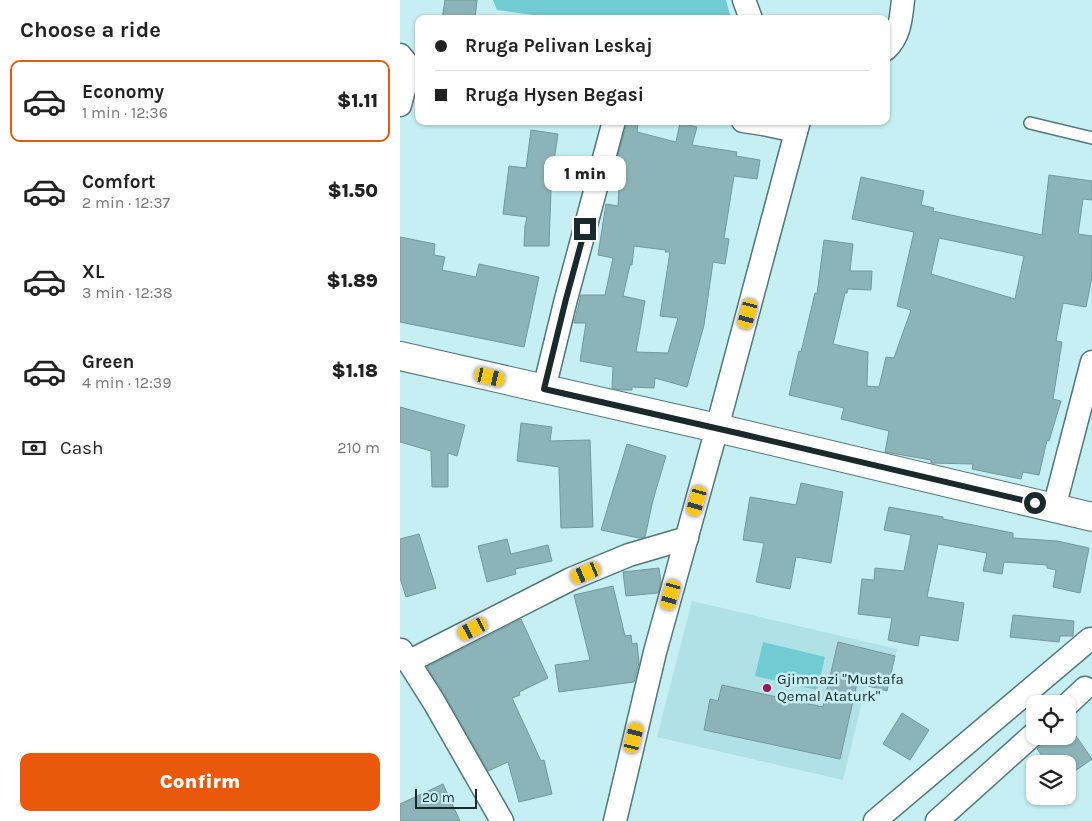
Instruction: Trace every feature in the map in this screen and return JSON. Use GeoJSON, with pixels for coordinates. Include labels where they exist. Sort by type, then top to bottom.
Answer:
{"type":"FeatureCollection","features":[{"type":"Feature","properties":{"kind":"main road"},"geometry":{"type":"LineString","coordinates":[[400,356],[717,428],[1092,517]]}},
{"type":"Feature","properties":{"kind":"street"},"geometry":{"type":"LineString","coordinates":[[744,0],[750,15]]}},
{"type":"Feature","properties":{"kind":"street"},"geometry":{"type":"LineString","coordinates":[[890,44],[896,37],[903,0]]}},
{"type":"Feature","properties":{"kind":"street"},"geometry":{"type":"LineString","coordinates":[[400,54],[410,67],[400,105]]}},
{"type":"Feature","properties":{"kind":"street"},"geometry":{"type":"LineString","coordinates":[[544,389],[613,125]]}},
{"type":"Feature","properties":{"kind":"street"},"geometry":{"type":"LineString","coordinates":[[615,821],[655,652],[798,126]]}},
{"type":"Feature","properties":{"kind":"street"},"geometry":{"type":"LineString","coordinates":[[1054,508],[1092,362]]}},
{"type":"Feature","properties":{"kind":"street"},"geometry":{"type":"LineString","coordinates":[[502,821],[434,702],[404,656],[571,579],[628,555],[687,538]]}},
{"type":"Feature","properties":{"kind":"street"},"geometry":{"type":"LineString","coordinates":[[875,821],[1090,639]]}},
{"type":"Feature","properties":{"kind":"street"},"geometry":{"type":"LineString","coordinates":[[1076,696],[1085,688]]}},
{"type":"Feature","properties":{"kind":"street"},"geometry":{"type":"LineString","coordinates":[[937,821],[1026,741]]}},
{"type":"Feature","properties":{"kind":"lane"},"geometry":{"type":"LineString","coordinates":[[1030,123],[1092,138]]}},
{"type":"Feature","properties":{"kind":"shaded area"},"geometry":{"type":"Polygon","coordinates":[[[493,0],[726,0],[730,15],[533,15],[497,10],[493,0]]]}},
{"type":"Feature","properties":{"kind":"shaded area","name":"Gjimnazi \"Mustafa Qemal Ataturk\""},"geometry":{"type":"Polygon","coordinates":[[[692,601],[897,649],[887,691],[866,686],[843,780],[657,737],[692,601]]]}},
{"type":"Feature","properties":{"kind":"shaded area"},"geometry":{"type":"Polygon","coordinates":[[[763,642],[825,657],[817,690],[755,676],[763,642]]]}},
{"type":"Feature","properties":{"kind":"building"},"geometry":{"type":"Polygon","coordinates":[[[445,0],[477,0],[475,15],[443,15],[445,0]]]}},
{"type":"Feature","properties":{"kind":"building"},"geometry":{"type":"Polygon","coordinates":[[[626,125],[638,125],[637,132],[676,142],[680,125],[697,127],[692,145],[737,152],[736,156],[760,160],[757,179],[734,176],[724,238],[729,239],[725,264],[713,262],[704,325],[687,387],[655,378],[654,388],[632,387],[632,390],[620,390],[612,388],[613,367],[580,361],[586,323],[574,323],[581,295],[605,295],[613,258],[598,255],[606,204],[618,206],[620,163],[616,162],[626,125]],[[634,246],[632,265],[630,265],[623,296],[645,301],[636,352],[668,353],[678,318],[660,316],[670,252],[665,252],[666,250],[634,246]]]}},
{"type":"Feature","properties":{"kind":"building"},"geometry":{"type":"Polygon","coordinates":[[[531,130],[558,134],[550,188],[549,246],[524,246],[527,217],[503,214],[509,166],[526,168],[531,130]]]}},
{"type":"Feature","properties":{"kind":"building"},"geometry":{"type":"Polygon","coordinates":[[[1049,175],[1092,181],[1092,200],[1083,199],[1078,234],[1092,236],[1092,277],[1086,307],[1063,303],[1056,341],[1062,342],[1053,399],[1061,401],[1049,441],[1047,440],[1039,475],[1023,472],[1021,479],[972,469],[973,464],[931,463],[931,460],[885,452],[889,431],[841,419],[844,408],[789,395],[815,293],[817,294],[824,240],[853,244],[850,271],[872,271],[871,290],[848,289],[847,293],[845,293],[833,344],[868,352],[867,386],[879,387],[886,357],[894,358],[911,310],[897,306],[914,232],[852,219],[861,177],[924,191],[921,205],[934,208],[933,211],[1042,235],[1049,175]],[[939,238],[931,274],[1015,299],[1024,256],[939,238]]]}},
{"type":"Feature","properties":{"kind":"building"},"geometry":{"type":"Polygon","coordinates":[[[400,237],[435,244],[434,255],[445,257],[442,270],[476,277],[479,264],[539,277],[524,347],[400,322],[400,237]]]}},
{"type":"Feature","properties":{"kind":"building"},"geometry":{"type":"Polygon","coordinates":[[[400,407],[465,425],[457,456],[448,453],[448,487],[432,487],[431,451],[400,442],[400,407]]]}},
{"type":"Feature","properties":{"kind":"building"},"geometry":{"type":"Polygon","coordinates":[[[521,423],[552,427],[550,441],[590,440],[593,527],[561,528],[559,467],[517,461],[521,423]]]}},
{"type":"Feature","properties":{"kind":"building"},"geometry":{"type":"Polygon","coordinates":[[[627,444],[666,456],[653,500],[645,537],[639,538],[601,530],[627,444]]]}},
{"type":"Feature","properties":{"kind":"building"},"geometry":{"type":"Polygon","coordinates":[[[801,483],[843,492],[831,563],[796,557],[790,589],[756,582],[764,543],[743,540],[750,497],[796,505],[801,483]]]}},
{"type":"Feature","properties":{"kind":"building"},"geometry":{"type":"Polygon","coordinates":[[[889,507],[1013,533],[1013,538],[1057,541],[1089,548],[1080,593],[1053,587],[1056,570],[1047,568],[1047,565],[1004,562],[1002,574],[983,571],[987,553],[938,544],[927,597],[964,603],[958,641],[920,635],[918,646],[888,640],[892,618],[858,614],[862,579],[874,580],[875,568],[904,571],[911,535],[884,530],[889,507]]]}},
{"type":"Feature","properties":{"kind":"building"},"geometry":{"type":"Polygon","coordinates":[[[419,534],[436,588],[406,597],[400,578],[400,539],[419,534]]]}},
{"type":"Feature","properties":{"kind":"building"},"geometry":{"type":"Polygon","coordinates":[[[507,539],[511,554],[548,545],[552,561],[515,569],[516,574],[487,582],[478,546],[507,539]]]}},
{"type":"Feature","properties":{"kind":"building"},"geometry":{"type":"Polygon","coordinates":[[[659,568],[661,582],[658,593],[626,596],[623,572],[659,568]]]}},
{"type":"Feature","properties":{"kind":"building"},"geometry":{"type":"Polygon","coordinates":[[[613,586],[625,636],[631,635],[632,644],[637,643],[639,662],[634,682],[559,692],[555,665],[590,660],[574,595],[613,586]]]}},
{"type":"Feature","properties":{"kind":"building"},"geometry":{"type":"Polygon","coordinates":[[[1013,615],[1074,621],[1073,636],[1060,636],[1059,642],[1010,637],[1013,615]]]}},
{"type":"Feature","properties":{"kind":"building"},"geometry":{"type":"Polygon","coordinates":[[[521,619],[548,678],[519,692],[520,695],[512,698],[541,761],[544,760],[552,794],[519,802],[508,762],[488,771],[427,667],[521,619]]]}},
{"type":"Feature","properties":{"kind":"building"},"geometry":{"type":"Polygon","coordinates":[[[838,642],[895,656],[887,691],[857,683],[840,759],[704,730],[710,699],[718,701],[722,685],[823,707],[838,642]]]}},
{"type":"Feature","properties":{"kind":"building"},"geometry":{"type":"Polygon","coordinates":[[[902,713],[929,730],[910,760],[883,744],[902,713]]]}},
{"type":"Feature","properties":{"kind":"building"},"geometry":{"type":"Polygon","coordinates":[[[1076,736],[1092,759],[1076,770],[1076,755],[1041,755],[1037,749],[1042,745],[1076,745],[1076,736]]]}},
{"type":"Feature","properties":{"kind":"building"},"geometry":{"type":"Polygon","coordinates":[[[443,784],[460,821],[400,821],[400,804],[443,784]]]}},
{"type":"Feature","properties":{"kind":"place","name":"Gjimnazi \"Mustafa Qemal Ataturk\""},"geometry":{"type":"Point","coordinates":[767,688]}},
{"type":"Feature","properties":{"kind":"route"},"geometry":{"type":"LineString","coordinates":[[585,229],[544,389],[1035,503]]}}]}
